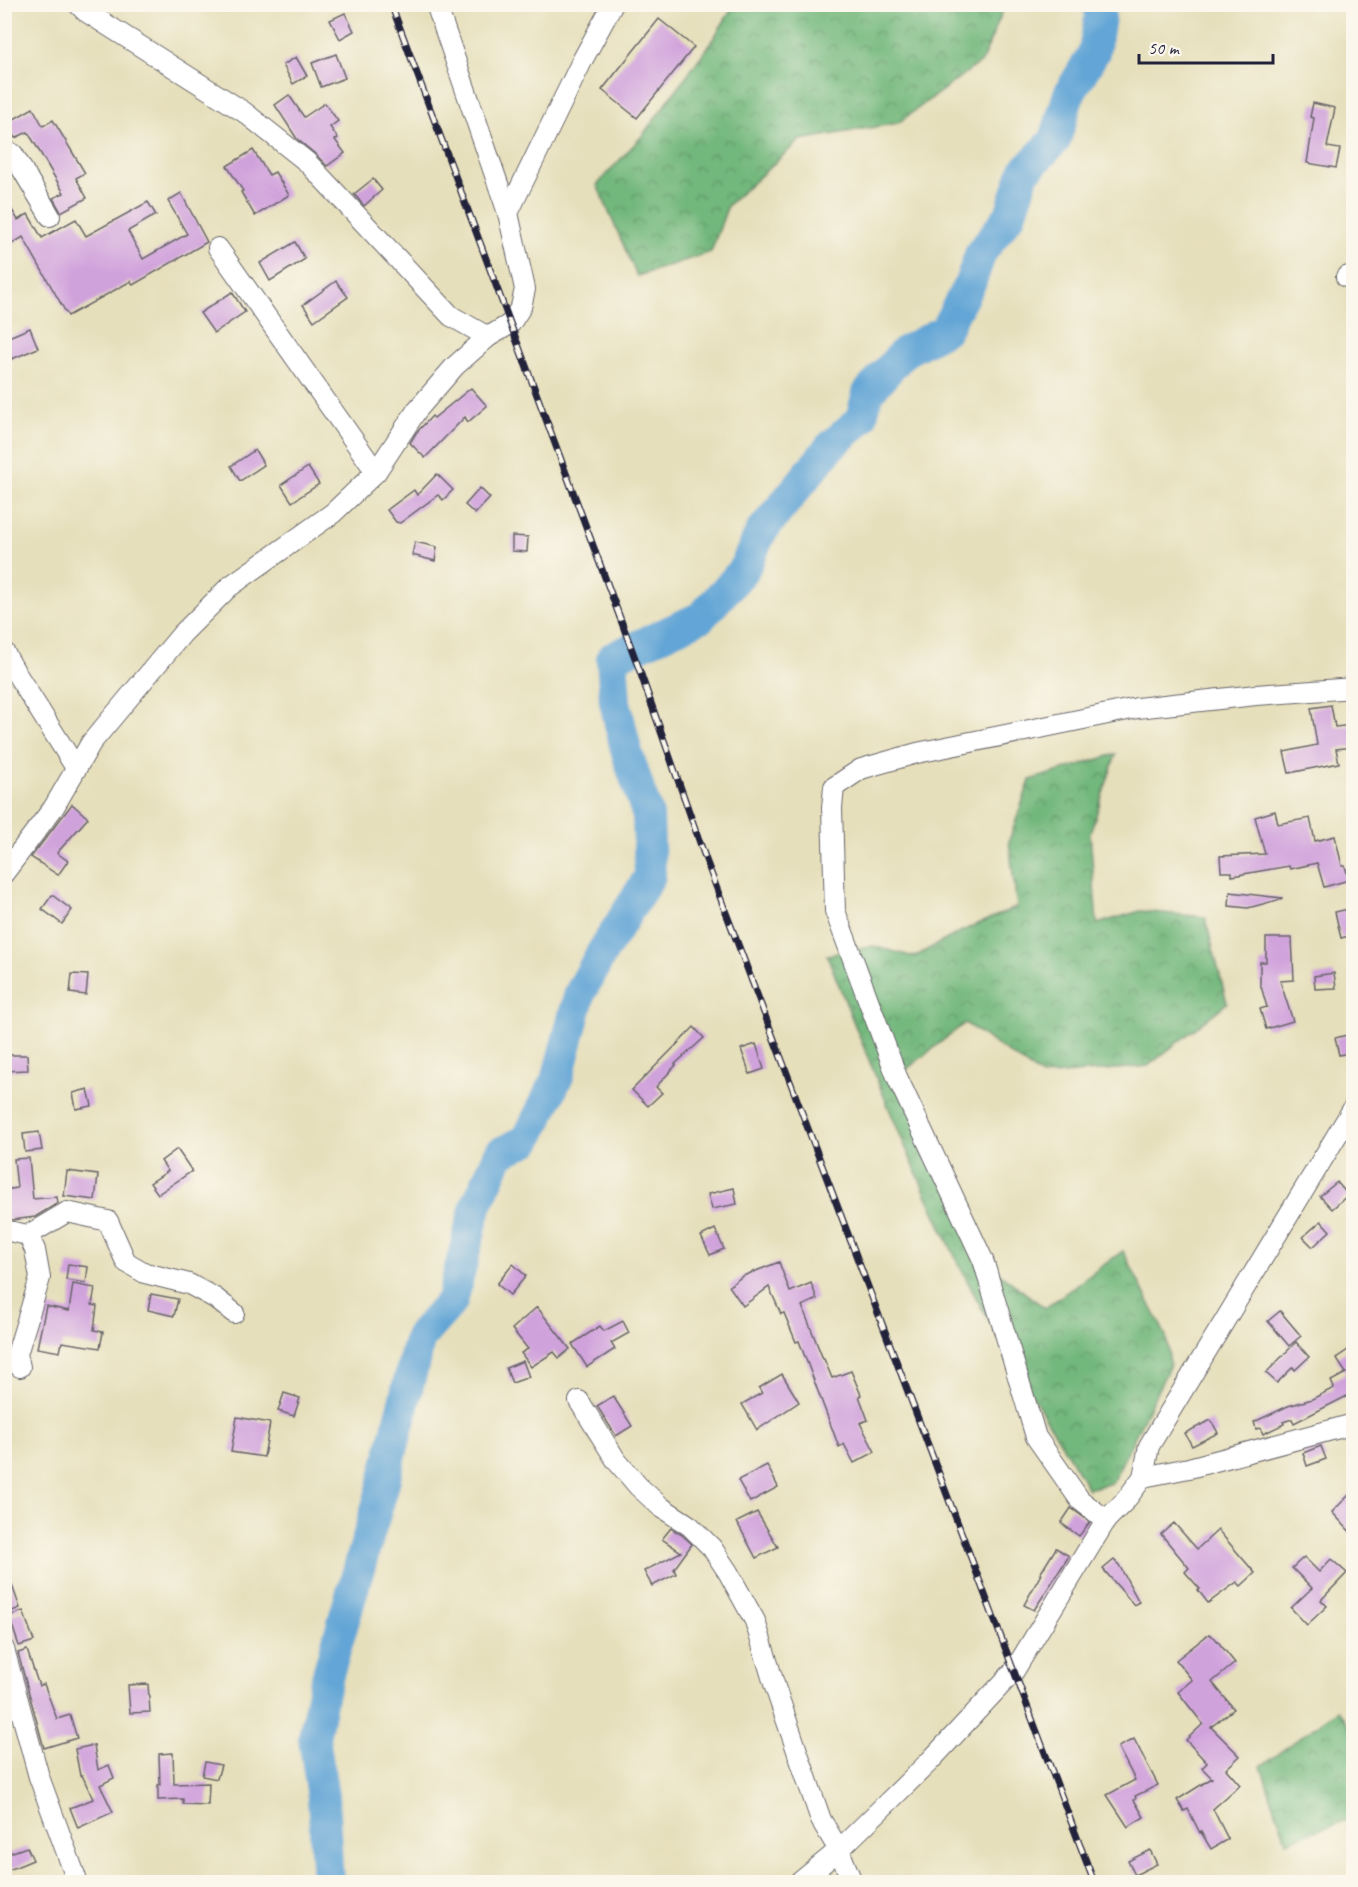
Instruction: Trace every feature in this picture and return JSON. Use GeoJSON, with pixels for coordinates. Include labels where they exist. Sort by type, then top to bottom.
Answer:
{"type":"FeatureCollection","features":[{"type":"Feature","properties":{"kind":"street"},"geometry":{"type":"LineString","coordinates":[[78,4],[85,11],[244,112],[307,162],[451,316],[488,337]]}},
{"type":"Feature","properties":{"kind":"street"},"geometry":{"type":"LineString","coordinates":[[4,873],[54,807],[91,743],[171,646],[223,592],[333,513],[376,472],[417,410],[454,366],[488,337],[510,324],[521,307],[525,289],[508,213],[436,4]]}},
{"type":"Feature","properties":{"kind":"street"},"geometry":{"type":"LineString","coordinates":[[508,213],[583,59],[613,4]]}},
{"type":"Feature","properties":{"kind":"street"},"geometry":{"type":"LineString","coordinates":[[4,150],[13,154],[50,216]]}},
{"type":"Feature","properties":{"kind":"street"},"geometry":{"type":"LineString","coordinates":[[218,248],[376,472]]}},
{"type":"Feature","properties":{"kind":"street"},"geometry":{"type":"LineString","coordinates":[[4,652],[76,768]]}},
{"type":"Feature","properties":{"kind":"street"},"geometry":{"type":"LineString","coordinates":[[1106,1520],[1080,1500],[1036,1437],[982,1260],[897,1077],[835,911],[832,808],[834,787],[861,769],[917,753],[1137,708],[1256,695],[1353,688]]}},
{"type":"Feature","properties":{"kind":"street"},"geometry":{"type":"LineString","coordinates":[[800,1882],[839,1850],[930,1761],[1014,1671],[1106,1520],[1125,1502],[1143,1477],[1149,1446],[1353,1107]]}},
{"type":"Feature","properties":{"kind":"street"},"geometry":{"type":"LineString","coordinates":[[4,1230],[28,1235],[67,1212],[108,1221],[126,1262],[145,1273],[189,1284],[234,1313]]}},
{"type":"Feature","properties":{"kind":"street"},"geometry":{"type":"LineString","coordinates":[[20,1367],[17,1354],[40,1278],[35,1250],[28,1235]]}},
{"type":"Feature","properties":{"kind":"street"},"geometry":{"type":"LineString","coordinates":[[579,1401],[616,1460],[638,1486],[661,1507],[690,1526],[712,1548],[728,1572],[755,1621],[821,1820],[839,1850],[852,1882]]}},
{"type":"Feature","properties":{"kind":"street"},"geometry":{"type":"LineString","coordinates":[[1143,1477],[1189,1468],[1353,1424]]}},
{"type":"Feature","properties":{"kind":"street"},"geometry":{"type":"LineString","coordinates":[[5,1653],[39,1777],[76,1882]]}},
{"type":"Feature","properties":{"kind":"green space"},"geometry":{"type":"Polygon","coordinates":[[[735,4],[1005,5],[982,61],[898,123],[800,140],[728,205],[711,252],[637,276],[597,185],[642,136],[710,44],[735,4]]]}},
{"type":"Feature","properties":{"kind":"green space"},"geometry":{"type":"Polygon","coordinates":[[[1116,754],[1090,833],[1097,924],[1140,911],[1205,917],[1227,1003],[1148,1066],[1042,1076],[965,1023],[897,1077],[982,1260],[1045,1308],[1123,1251],[1166,1336],[1170,1365],[1112,1483],[1088,1489],[998,1338],[949,1244],[885,1100],[827,955],[874,946],[914,957],[962,931],[1017,907],[1009,841],[1030,780],[1116,754]]]}},
{"type":"Feature","properties":{"kind":"green space"},"geometry":{"type":"Polygon","coordinates":[[[1338,1710],[1353,1733],[1353,1818],[1286,1841],[1261,1766],[1338,1710]]]}},
{"type":"Feature","properties":{"kind":"building"},"geometry":{"type":"Polygon","coordinates":[[[345,13],[354,31],[340,39],[330,20],[345,13]]]}},
{"type":"Feature","properties":{"kind":"building"},"geometry":{"type":"Polygon","coordinates":[[[659,19],[694,47],[637,118],[602,90],[659,19]]]}},
{"type":"Feature","properties":{"kind":"building"},"geometry":{"type":"Polygon","coordinates":[[[336,54],[345,78],[321,87],[312,63],[336,54]]]}},
{"type":"Feature","properties":{"kind":"building"},"geometry":{"type":"Polygon","coordinates":[[[296,57],[307,76],[293,84],[283,65],[296,57]]]}},
{"type":"Feature","properties":{"kind":"building"},"geometry":{"type":"Polygon","coordinates":[[[289,95],[304,117],[325,103],[338,121],[330,127],[338,138],[335,140],[345,153],[327,166],[297,139],[275,105],[289,95]]]}},
{"type":"Feature","properties":{"kind":"building"},"geometry":{"type":"Polygon","coordinates":[[[1313,103],[1335,108],[1327,147],[1340,149],[1336,168],[1307,163],[1314,118],[1310,117],[1313,103]]]}},
{"type":"Feature","properties":{"kind":"building"},"geometry":{"type":"Polygon","coordinates":[[[33,108],[43,126],[53,120],[85,173],[76,178],[87,198],[61,212],[53,198],[64,193],[28,132],[15,138],[7,123],[33,108]]]}},
{"type":"Feature","properties":{"kind":"building"},"geometry":{"type":"Polygon","coordinates":[[[253,150],[269,175],[275,172],[289,195],[255,216],[227,166],[253,150]]]}},
{"type":"Feature","properties":{"kind":"building"},"geometry":{"type":"Polygon","coordinates":[[[373,179],[382,190],[364,206],[354,194],[373,179]]]}},
{"type":"Feature","properties":{"kind":"building"},"geometry":{"type":"Polygon","coordinates":[[[181,193],[207,242],[133,285],[131,281],[68,316],[23,237],[4,249],[4,197],[18,220],[28,214],[42,238],[76,219],[86,236],[148,202],[156,215],[128,231],[143,259],[187,234],[168,201],[181,193]]]}},
{"type":"Feature","properties":{"kind":"building"},"geometry":{"type":"Polygon","coordinates":[[[295,242],[305,259],[270,281],[260,263],[295,242]]]}},
{"type":"Feature","properties":{"kind":"building"},"geometry":{"type":"Polygon","coordinates":[[[336,281],[348,297],[314,321],[303,305],[336,281]]]}},
{"type":"Feature","properties":{"kind":"building"},"geometry":{"type":"Polygon","coordinates":[[[232,292],[245,312],[214,333],[200,313],[232,292]]]}},
{"type":"Feature","properties":{"kind":"building"},"geometry":{"type":"Polygon","coordinates":[[[30,328],[38,348],[12,359],[4,339],[30,328]]]}},
{"type":"Feature","properties":{"kind":"building"},"geometry":{"type":"Polygon","coordinates":[[[471,388],[487,406],[468,422],[465,417],[425,458],[410,443],[416,433],[432,416],[434,418],[471,388]]]}},
{"type":"Feature","properties":{"kind":"building"},"geometry":{"type":"Polygon","coordinates":[[[255,450],[264,465],[240,481],[231,466],[255,450]]]}},
{"type":"Feature","properties":{"kind":"building"},"geometry":{"type":"Polygon","coordinates":[[[308,467],[319,484],[292,502],[281,485],[308,467]]]}},
{"type":"Feature","properties":{"kind":"building"},"geometry":{"type":"Polygon","coordinates":[[[437,474],[453,490],[443,500],[438,495],[400,523],[396,522],[387,510],[414,490],[417,495],[437,474]]]}},
{"type":"Feature","properties":{"kind":"building"},"geometry":{"type":"Polygon","coordinates":[[[480,488],[490,498],[475,514],[465,505],[480,488]]]}},
{"type":"Feature","properties":{"kind":"building"},"geometry":{"type":"Polygon","coordinates":[[[512,536],[528,537],[527,552],[512,551],[512,536]]]}},
{"type":"Feature","properties":{"kind":"building"},"geometry":{"type":"Polygon","coordinates":[[[415,542],[437,547],[435,561],[412,555],[415,542]]]}},
{"type":"Feature","properties":{"kind":"building"},"geometry":{"type":"Polygon","coordinates":[[[1331,705],[1335,727],[1353,725],[1353,747],[1336,749],[1339,763],[1289,773],[1284,752],[1317,745],[1311,708],[1331,705]]]}},
{"type":"Feature","properties":{"kind":"building"},"geometry":{"type":"Polygon","coordinates":[[[72,804],[88,818],[57,853],[68,861],[58,875],[31,857],[72,804]]]}},
{"type":"Feature","properties":{"kind":"building"},"geometry":{"type":"Polygon","coordinates":[[[1275,811],[1278,824],[1310,818],[1315,841],[1335,836],[1342,866],[1345,866],[1349,880],[1324,887],[1317,863],[1290,869],[1289,866],[1232,876],[1232,872],[1221,872],[1220,856],[1265,854],[1255,817],[1275,811]]]}},
{"type":"Feature","properties":{"kind":"building"},"geometry":{"type":"Polygon","coordinates":[[[1230,892],[1282,899],[1248,908],[1229,906],[1230,892]]]}},
{"type":"Feature","properties":{"kind":"building"},"geometry":{"type":"Polygon","coordinates":[[[52,895],[72,910],[62,924],[42,909],[52,895]]]}},
{"type":"Feature","properties":{"kind":"building"},"geometry":{"type":"Polygon","coordinates":[[[1353,908],[1353,935],[1341,938],[1335,912],[1353,908]]]}},
{"type":"Feature","properties":{"kind":"building"},"geometry":{"type":"Polygon","coordinates":[[[1266,938],[1292,938],[1294,980],[1280,981],[1293,1021],[1266,1029],[1260,1009],[1267,1007],[1260,983],[1260,962],[1266,962],[1266,938]]]}},
{"type":"Feature","properties":{"kind":"building"},"geometry":{"type":"Polygon","coordinates":[[[1334,973],[1336,988],[1315,989],[1314,976],[1334,973]]]}},
{"type":"Feature","properties":{"kind":"building"},"geometry":{"type":"Polygon","coordinates":[[[72,974],[88,975],[86,995],[70,993],[72,974]]]}},
{"type":"Feature","properties":{"kind":"building"},"geometry":{"type":"Polygon","coordinates":[[[694,1027],[704,1038],[675,1064],[656,1087],[662,1093],[648,1106],[632,1090],[694,1027]]]}},
{"type":"Feature","properties":{"kind":"building"},"geometry":{"type":"Polygon","coordinates":[[[1351,1034],[1353,1052],[1339,1055],[1335,1038],[1351,1034]]]}},
{"type":"Feature","properties":{"kind":"building"},"geometry":{"type":"Polygon","coordinates":[[[756,1044],[764,1069],[750,1074],[741,1049],[756,1044]]]}},
{"type":"Feature","properties":{"kind":"building"},"geometry":{"type":"Polygon","coordinates":[[[4,1055],[27,1055],[28,1070],[4,1071],[4,1055]]]}},
{"type":"Feature","properties":{"kind":"building"},"geometry":{"type":"Polygon","coordinates":[[[88,1089],[92,1106],[76,1109],[73,1093],[88,1089]]]}},
{"type":"Feature","properties":{"kind":"building"},"geometry":{"type":"Polygon","coordinates":[[[39,1132],[42,1150],[25,1152],[23,1134],[39,1132]]]}},
{"type":"Feature","properties":{"kind":"building"},"geometry":{"type":"Polygon","coordinates":[[[177,1149],[192,1171],[158,1194],[150,1183],[168,1171],[161,1161],[177,1149]]]}},
{"type":"Feature","properties":{"kind":"building"},"geometry":{"type":"Polygon","coordinates":[[[29,1158],[33,1199],[57,1197],[58,1203],[35,1217],[12,1220],[4,1218],[4,1190],[17,1188],[14,1159],[29,1158]]]}},
{"type":"Feature","properties":{"kind":"building"},"geometry":{"type":"Polygon","coordinates":[[[67,1171],[98,1175],[95,1200],[64,1196],[67,1171]]]}},
{"type":"Feature","properties":{"kind":"building"},"geometry":{"type":"Polygon","coordinates":[[[1337,1182],[1348,1195],[1332,1209],[1320,1196],[1337,1182]]]}},
{"type":"Feature","properties":{"kind":"building"},"geometry":{"type":"Polygon","coordinates":[[[734,1188],[737,1204],[712,1209],[708,1194],[734,1188]]]}},
{"type":"Feature","properties":{"kind":"building"},"geometry":{"type":"Polygon","coordinates":[[[1321,1221],[1330,1231],[1313,1247],[1303,1237],[1321,1221]]]}},
{"type":"Feature","properties":{"kind":"building"},"geometry":{"type":"Polygon","coordinates":[[[715,1229],[724,1249],[710,1255],[701,1236],[715,1229]]]}},
{"type":"Feature","properties":{"kind":"building"},"geometry":{"type":"Polygon","coordinates":[[[779,1262],[790,1292],[811,1283],[817,1299],[802,1306],[823,1359],[832,1378],[851,1371],[861,1395],[859,1396],[868,1420],[860,1423],[875,1452],[854,1463],[844,1444],[839,1447],[799,1341],[796,1342],[784,1313],[781,1314],[769,1287],[743,1306],[729,1286],[743,1276],[779,1262]]]}},
{"type":"Feature","properties":{"kind":"building"},"geometry":{"type":"Polygon","coordinates":[[[68,1264],[88,1267],[86,1283],[66,1280],[68,1264]]]}},
{"type":"Feature","properties":{"kind":"building"},"geometry":{"type":"Polygon","coordinates":[[[513,1264],[526,1276],[510,1295],[497,1284],[513,1264]]]}},
{"type":"Feature","properties":{"kind":"building"},"geometry":{"type":"Polygon","coordinates":[[[73,1284],[95,1288],[92,1305],[97,1306],[94,1330],[103,1332],[100,1348],[62,1342],[60,1352],[37,1348],[46,1306],[69,1311],[73,1284]]]}},
{"type":"Feature","properties":{"kind":"building"},"geometry":{"type":"Polygon","coordinates":[[[151,1294],[178,1299],[174,1316],[148,1310],[151,1294]]]}},
{"type":"Feature","properties":{"kind":"building"},"geometry":{"type":"Polygon","coordinates":[[[537,1307],[570,1349],[559,1358],[554,1352],[531,1367],[521,1353],[528,1349],[512,1329],[537,1307]]]}},
{"type":"Feature","properties":{"kind":"building"},"geometry":{"type":"Polygon","coordinates":[[[1280,1311],[1301,1336],[1289,1346],[1268,1321],[1280,1311]]]}},
{"type":"Feature","properties":{"kind":"building"},"geometry":{"type":"Polygon","coordinates":[[[623,1321],[629,1333],[611,1343],[615,1349],[587,1367],[572,1344],[600,1326],[604,1331],[623,1321]]]}},
{"type":"Feature","properties":{"kind":"building"},"geometry":{"type":"Polygon","coordinates":[[[1296,1342],[1309,1357],[1295,1370],[1293,1367],[1277,1383],[1266,1373],[1296,1342]]]}},
{"type":"Feature","properties":{"kind":"building"},"geometry":{"type":"Polygon","coordinates":[[[1348,1350],[1353,1357],[1353,1393],[1294,1423],[1292,1419],[1283,1422],[1284,1424],[1263,1434],[1260,1428],[1256,1429],[1254,1422],[1334,1388],[1331,1381],[1346,1373],[1336,1358],[1348,1350]]]}},
{"type":"Feature","properties":{"kind":"building"},"geometry":{"type":"Polygon","coordinates":[[[523,1361],[529,1377],[512,1383],[506,1368],[523,1361]]]}},
{"type":"Feature","properties":{"kind":"building"},"geometry":{"type":"Polygon","coordinates":[[[782,1374],[799,1402],[757,1430],[742,1404],[762,1393],[759,1388],[782,1374]]]}},
{"type":"Feature","properties":{"kind":"building"},"geometry":{"type":"Polygon","coordinates":[[[284,1393],[300,1398],[294,1416],[278,1411],[284,1393]]]}},
{"type":"Feature","properties":{"kind":"building"},"geometry":{"type":"Polygon","coordinates":[[[613,1396],[632,1426],[616,1436],[597,1406],[613,1396]]]}},
{"type":"Feature","properties":{"kind":"building"},"geometry":{"type":"Polygon","coordinates":[[[237,1417],[270,1423],[264,1457],[231,1452],[237,1417]]]}},
{"type":"Feature","properties":{"kind":"building"},"geometry":{"type":"Polygon","coordinates":[[[1211,1420],[1218,1433],[1192,1446],[1185,1433],[1211,1420]]]}},
{"type":"Feature","properties":{"kind":"building"},"geometry":{"type":"Polygon","coordinates":[[[1321,1446],[1326,1459],[1307,1466],[1303,1453],[1321,1446]]]}},
{"type":"Feature","properties":{"kind":"building"},"geometry":{"type":"Polygon","coordinates":[[[767,1465],[778,1487],[750,1502],[738,1480],[767,1465]]]}},
{"type":"Feature","properties":{"kind":"building"},"geometry":{"type":"Polygon","coordinates":[[[1353,1491],[1353,1535],[1332,1512],[1353,1491]]]}},
{"type":"Feature","properties":{"kind":"building"},"geometry":{"type":"Polygon","coordinates":[[[1071,1508],[1090,1522],[1079,1536],[1061,1523],[1071,1508]]]}},
{"type":"Feature","properties":{"kind":"building"},"geometry":{"type":"Polygon","coordinates":[[[757,1512],[778,1547],[756,1558],[737,1522],[757,1512]]]}},
{"type":"Feature","properties":{"kind":"building"},"geometry":{"type":"Polygon","coordinates":[[[1174,1523],[1197,1549],[1218,1530],[1255,1573],[1241,1586],[1237,1582],[1208,1603],[1198,1590],[1200,1589],[1185,1572],[1189,1568],[1161,1534],[1174,1523]]]}},
{"type":"Feature","properties":{"kind":"building"},"geometry":{"type":"Polygon","coordinates":[[[671,1528],[692,1544],[674,1569],[676,1574],[652,1586],[644,1571],[681,1552],[662,1539],[671,1528]]]}},
{"type":"Feature","properties":{"kind":"building"},"geometry":{"type":"Polygon","coordinates":[[[1056,1548],[1069,1556],[1034,1610],[1024,1605],[1056,1548]]]}},
{"type":"Feature","properties":{"kind":"building"},"geometry":{"type":"Polygon","coordinates":[[[1304,1557],[1319,1572],[1331,1559],[1347,1573],[1321,1600],[1327,1606],[1307,1625],[1291,1608],[1312,1588],[1292,1568],[1304,1557]]]}},
{"type":"Feature","properties":{"kind":"building"},"geometry":{"type":"Polygon","coordinates":[[[1114,1560],[1139,1602],[1134,1605],[1103,1569],[1114,1560]]]}},
{"type":"Feature","properties":{"kind":"building"},"geometry":{"type":"Polygon","coordinates":[[[4,1571],[7,1571],[20,1608],[4,1614],[4,1571]]]}},
{"type":"Feature","properties":{"kind":"building"},"geometry":{"type":"Polygon","coordinates":[[[23,1611],[34,1641],[19,1646],[9,1616],[23,1611]]]}},
{"type":"Feature","properties":{"kind":"building"},"geometry":{"type":"Polygon","coordinates":[[[1209,1634],[1235,1663],[1212,1682],[1234,1709],[1211,1727],[1240,1756],[1226,1769],[1240,1785],[1213,1809],[1228,1839],[1211,1849],[1188,1809],[1184,1811],[1177,1800],[1212,1778],[1202,1768],[1207,1763],[1186,1740],[1203,1724],[1178,1692],[1192,1680],[1176,1660],[1209,1634]]]}},
{"type":"Feature","properties":{"kind":"building"},"geometry":{"type":"Polygon","coordinates":[[[27,1650],[39,1686],[44,1684],[57,1719],[70,1715],[77,1738],[44,1748],[18,1653],[27,1650]]]}},
{"type":"Feature","properties":{"kind":"building"},"geometry":{"type":"Polygon","coordinates":[[[148,1684],[150,1712],[130,1713],[128,1685],[148,1684]]]}},
{"type":"Feature","properties":{"kind":"building"},"geometry":{"type":"Polygon","coordinates":[[[4,1696],[11,1719],[4,1721],[4,1696]]]}},
{"type":"Feature","properties":{"kind":"building"},"geometry":{"type":"Polygon","coordinates":[[[1134,1739],[1158,1785],[1135,1796],[1134,1800],[1144,1817],[1128,1827],[1107,1795],[1135,1780],[1118,1747],[1134,1739]]]}},
{"type":"Feature","properties":{"kind":"building"},"geometry":{"type":"Polygon","coordinates":[[[94,1745],[98,1770],[109,1765],[114,1778],[100,1785],[113,1812],[78,1828],[70,1808],[93,1799],[82,1775],[80,1776],[75,1749],[94,1745]]]}},
{"type":"Feature","properties":{"kind":"building"},"geometry":{"type":"Polygon","coordinates":[[[173,1753],[174,1784],[209,1783],[208,1805],[183,1804],[183,1799],[158,1800],[159,1754],[173,1753]]]}},
{"type":"Feature","properties":{"kind":"building"},"geometry":{"type":"Polygon","coordinates":[[[205,1762],[221,1765],[217,1779],[202,1776],[205,1762]]]}},
{"type":"Feature","properties":{"kind":"building"},"geometry":{"type":"Polygon","coordinates":[[[27,1847],[33,1860],[4,1872],[4,1855],[27,1847]]]}},
{"type":"Feature","properties":{"kind":"building"},"geometry":{"type":"Polygon","coordinates":[[[1150,1850],[1157,1864],[1135,1875],[1128,1861],[1150,1850]]]}},
{"type":"Feature","properties":{"kind":"waterway"},"geometry":{"type":"LineString","coordinates":[[328,1882],[323,1797],[314,1738],[323,1691],[382,1490],[420,1337],[452,1301],[476,1206],[500,1153],[527,1140],[558,1076],[580,993],[601,954],[650,876],[648,816],[626,750],[615,702],[612,658],[701,617],[743,571],[761,532],[830,447],[861,419],[868,393],[904,352],[945,330],[971,281],[981,252],[1010,215],[1024,172],[1055,140],[1069,94],[1094,52],[1100,17],[1099,4]]}},
{"type":"Feature","properties":{"kind":"railway"},"geometry":{"type":"LineString","coordinates":[[391,4],[638,666],[706,860],[1094,1882]]}}]}
